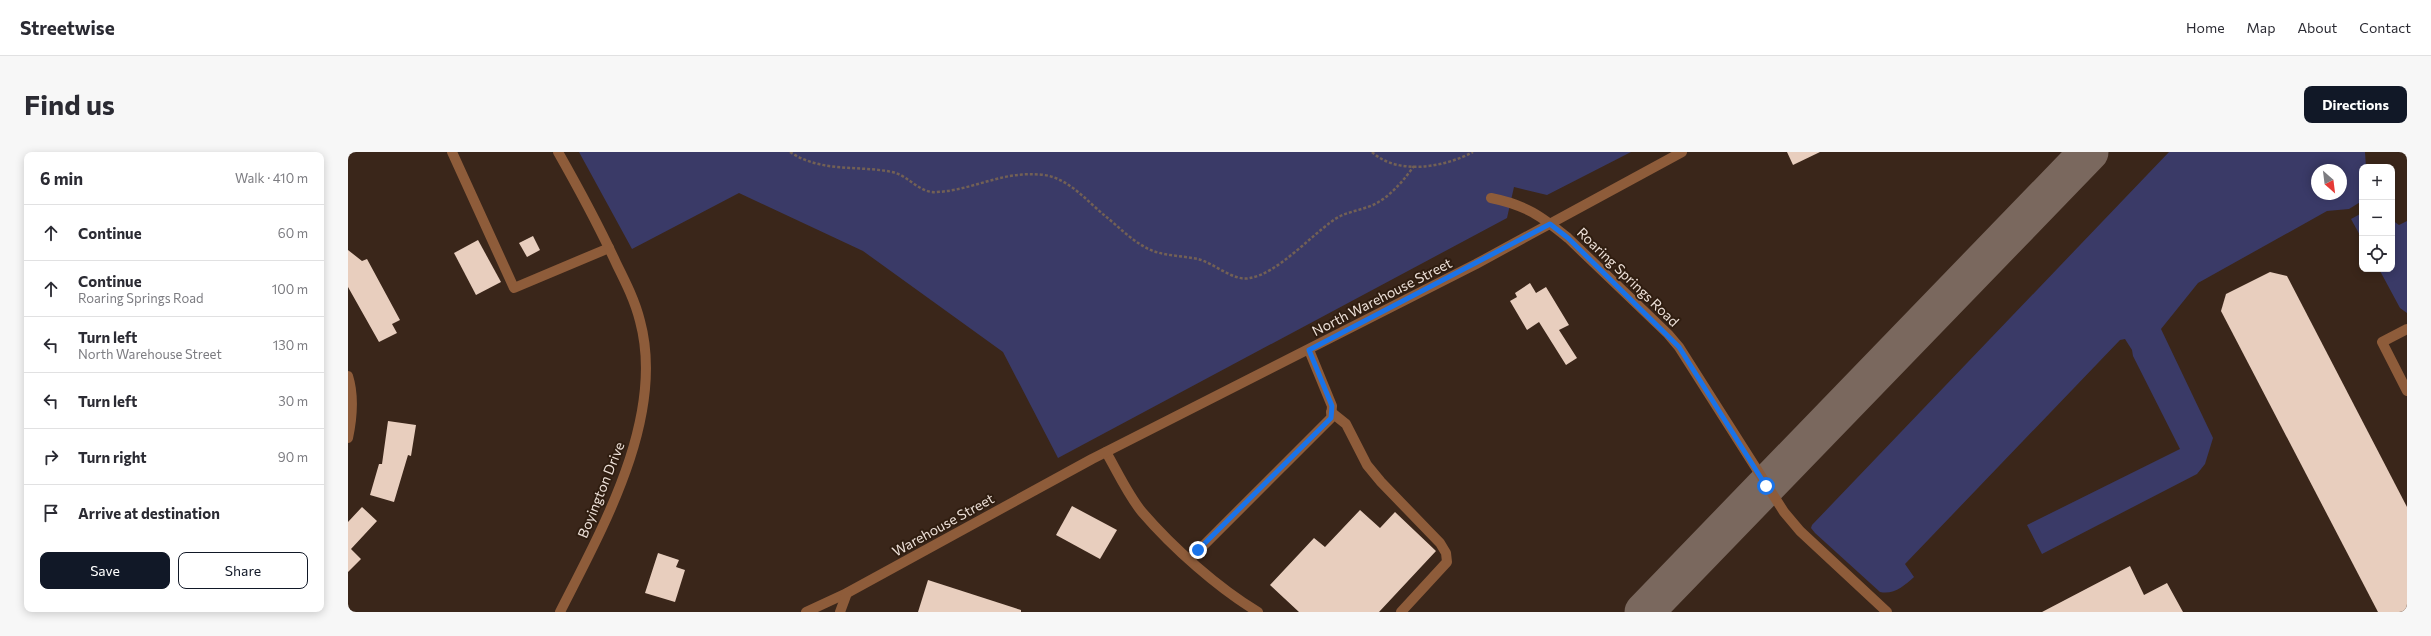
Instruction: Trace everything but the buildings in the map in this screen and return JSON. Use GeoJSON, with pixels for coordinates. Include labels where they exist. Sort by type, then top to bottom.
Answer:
{"type":"FeatureCollection","features":[{"type":"Feature","properties":{"kind":"street"},"geometry":{"type":"LineString","coordinates":[[452,152],[514,288],[609,248]]}},
{"type":"Feature","properties":{"kind":"street","name":"Boyington Drive"},"geometry":{"type":"LineString","coordinates":[[558,152],[594,216],[609,248],[640,320],[646,350],[646,376],[633,449],[613,506],[560,612]]}},
{"type":"Feature","properties":{"kind":"street","name":"North Warehouse Street"},"geometry":{"type":"LineString","coordinates":[[1092,459],[1309,350],[1550,224],[1682,152]]}},
{"type":"Feature","properties":{"kind":"street","name":"Roaring Springs Road"},"geometry":{"type":"LineString","coordinates":[[1491,198],[1510,202],[1535,212],[1550,224],[1668,334],[1784,512],[1800,531],[1888,612]]}},
{"type":"Feature","properties":{"kind":"street"},"geometry":{"type":"LineString","coordinates":[[2407,329],[2382,342],[2407,391]]}},
{"type":"Feature","properties":{"kind":"street"},"geometry":{"type":"LineString","coordinates":[[1190,558],[1331,418],[1332,406],[1309,350]]}},
{"type":"Feature","properties":{"kind":"street"},"geometry":{"type":"LineString","coordinates":[[348,376],[350,384],[351,423],[348,438]]}},
{"type":"Feature","properties":{"kind":"street"},"geometry":{"type":"LineString","coordinates":[[1331,412],[1346,424],[1367,465],[1440,543],[1446,554],[1447,562],[1401,612]]}},
{"type":"Feature","properties":{"kind":"street"},"geometry":{"type":"LineString","coordinates":[[1106,452],[1141,511],[1232,597],[1258,612]]}},
{"type":"Feature","properties":{"kind":"street","name":"Warehouse Street"},"geometry":{"type":"LineString","coordinates":[[806,612],[847,593],[1092,459]]}},
{"type":"Feature","properties":{"kind":"street"},"geometry":{"type":"LineString","coordinates":[[840,612],[847,593]]}},
{"type":"Feature","properties":{"kind":"path"},"geometry":{"type":"LineString","coordinates":[[790,152],[814,164],[894,172],[920,188],[933,193],[965,188],[1002,176],[1045,175],[1063,181],[1138,242],[1152,251],[1198,260],[1240,277],[1250,279],[1264,273],[1296,252],[1331,222],[1343,214],[1374,204],[1400,184],[1414,166]]}},
{"type":"Feature","properties":{"kind":"path"},"geometry":{"type":"LineString","coordinates":[[1372,152],[1380,159],[1414,166],[1439,166],[1473,152]]}},
{"type":"Feature","properties":{"kind":"shaded area"},"geometry":{"type":"Polygon","coordinates":[[[579,152],[1631,152],[1547,195],[1514,187],[1507,218],[1058,458],[1003,352],[863,251],[739,193],[632,249],[579,152]]]}},
{"type":"Feature","properties":{"kind":"shaded area"},"geometry":{"type":"Polygon","coordinates":[[[2169,152],[2365,152],[2366,164],[2359,164],[2359,203],[2349,209],[2327,211],[2198,283],[2161,329],[2213,438],[2205,464],[2197,474],[2042,554],[2027,525],[2180,449],[2133,356],[2132,350],[2125,339],[2120,340],[1905,564],[1914,577],[1898,589],[1885,593],[1880,592],[1811,528],[1812,525],[2169,152]]]}},
{"type":"Feature","properties":{"kind":"shaded area"},"geometry":{"type":"Polygon","coordinates":[[[2359,215],[2359,234],[2351,219],[2359,215]]]}},
{"type":"Feature","properties":{"kind":"shaded area"},"geometry":{"type":"Polygon","coordinates":[[[2407,221],[2407,313],[2400,308],[2381,272],[2395,272],[2395,222],[2399,225],[2407,221]]]}},
{"type":"Feature","properties":{"kind":"taxiway"},"geometry":{"type":"LineString","coordinates":[[1644,612],[2089,152]]}},
{"type":"Feature","properties":{"kind":"route"},"geometry":{"type":"LineString","coordinates":[[1198,550],[1331,418],[1332,406],[1309,350],[1550,224],[1568,238],[1668,334],[1679,347],[1766,486]]}}]}
